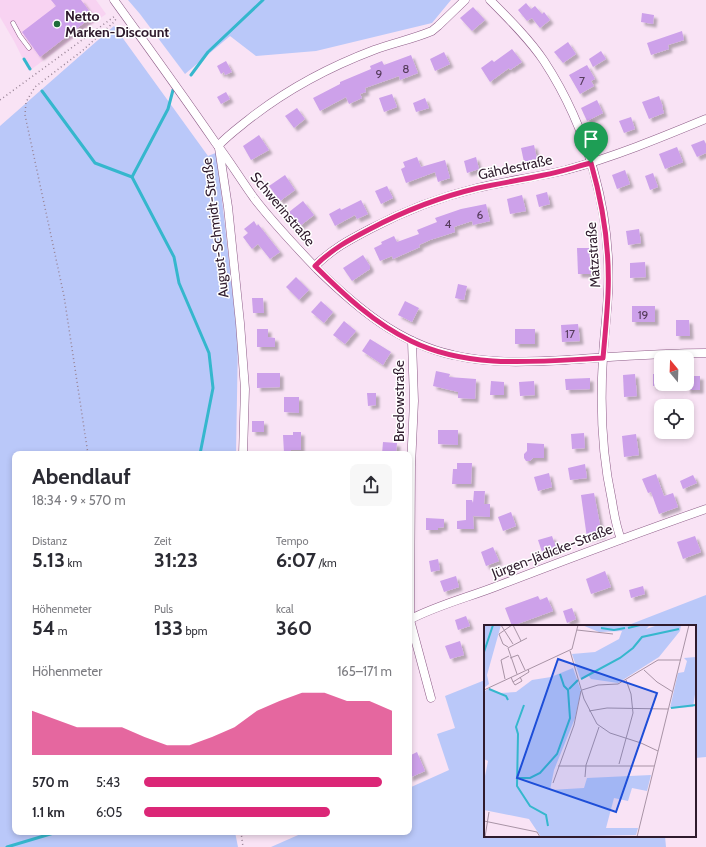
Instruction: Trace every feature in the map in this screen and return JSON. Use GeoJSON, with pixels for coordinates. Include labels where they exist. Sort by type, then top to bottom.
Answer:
{"type":"FeatureCollection","features":[{"type":"Feature","properties":{"kind":"street","name":"Schwerinstraße"},"geometry":{"type":"LineString","coordinates":[[114,0],[255,199],[292,243],[341,292],[390,330],[412,341],[453,355],[492,361],[521,362],[668,353],[706,353]]}},
{"type":"Feature","properties":{"kind":"street","name":"August-Schmidt-Straße"},"geometry":{"type":"LineString","coordinates":[[243,451],[245,389],[240,323],[228,207],[218,146],[225,138],[266,106],[292,90],[332,68],[358,56],[432,31],[465,0]]}},
{"type":"Feature","properties":{"kind":"street","name":"Matzstraße"},"geometry":{"type":"LineString","coordinates":[[490,0],[544,61],[570,107],[591,163],[601,202],[607,244],[608,293],[603,358],[605,456],[608,483],[621,539]]}},
{"type":"Feature","properties":{"kind":"street","name":"Gähdestraße"},"geometry":{"type":"LineString","coordinates":[[315,266],[327,254],[341,245],[378,224],[420,206],[444,197],[478,188],[545,175],[591,163],[706,119]]}},
{"type":"Feature","properties":{"kind":"street","name":"Bredowstraße"},"geometry":{"type":"LineString","coordinates":[[412,341],[414,401],[412,451]]}},
{"type":"Feature","properties":{"kind":"street","name":"Jürgen-Jädicke-Straße"},"geometry":{"type":"LineString","coordinates":[[412,619],[422,613],[475,595],[621,539],[706,509]]}},
{"type":"Feature","properties":{"kind":"street","name":"Bredowstraße"},"geometry":{"type":"LineString","coordinates":[[412,627],[431,698]]}},
{"type":"Feature","properties":{"kind":"lane"},"geometry":{"type":"LineString","coordinates":[[12,22],[29,48]]}},
{"type":"Feature","properties":{"kind":"path"},"geometry":{"type":"LineString","coordinates":[[0,100],[119,13],[114,22],[82,51],[35,87],[26,102],[25,114],[64,296],[88,451]]}},
{"type":"Feature","properties":{"kind":"path"},"geometry":{"type":"LineString","coordinates":[[241,835],[243,847]]}},
{"type":"Feature","properties":{"kind":"shaded area"},"geometry":{"type":"Polygon","coordinates":[[[0,0],[96,0],[106,14],[29,71],[0,17],[0,0]]]}},
{"type":"Feature","properties":{"kind":"shaded area"},"geometry":{"type":"Polygon","coordinates":[[[128,0],[451,0],[432,23],[316,51],[256,56],[230,36],[185,74],[128,0]]]}},
{"type":"Feature","properties":{"kind":"shaded area"},"geometry":{"type":"Polygon","coordinates":[[[114,26],[208,156],[218,152],[218,165],[238,339],[236,451],[12,451],[12,835],[236,835],[238,847],[0,847],[0,126],[114,26]]]}},
{"type":"Feature","properties":{"kind":"shaded area"},"geometry":{"type":"Polygon","coordinates":[[[706,595],[706,757],[696,758],[696,625],[629,625],[706,595]]]}},
{"type":"Feature","properties":{"kind":"shaded area"},"geometry":{"type":"Polygon","coordinates":[[[484,680],[484,837],[665,837],[666,847],[271,847],[298,835],[412,835],[412,787],[449,770],[437,734],[455,728],[445,696],[484,680]]]}},
{"type":"Feature","properties":{"kind":"building","name":"Netto Marken-Discount"},"geometry":{"type":"Polygon","coordinates":[[[51,0],[81,0],[93,16],[40,57],[22,32],[56,6],[51,0]]]}},
{"type":"Feature","properties":{"kind":"building"},"geometry":{"type":"Polygon","coordinates":[[[526,3],[531,9],[535,6],[542,14],[544,12],[550,20],[540,28],[532,18],[527,21],[518,10],[526,3]]]}},
{"type":"Feature","properties":{"kind":"building"},"geometry":{"type":"Polygon","coordinates":[[[473,7],[485,20],[472,31],[460,18],[473,7]]]}},
{"type":"Feature","properties":{"kind":"building"},"geometry":{"type":"Polygon","coordinates":[[[642,13],[654,15],[653,24],[641,22],[642,13]]]}},
{"type":"Feature","properties":{"kind":"building"},"geometry":{"type":"Polygon","coordinates":[[[682,31],[684,40],[668,45],[669,49],[651,55],[647,43],[682,31]]]}},
{"type":"Feature","properties":{"kind":"building"},"geometry":{"type":"Polygon","coordinates":[[[568,42],[576,54],[563,63],[554,52],[568,42]]]}},
{"type":"Feature","properties":{"kind":"building"},"geometry":{"type":"Polygon","coordinates":[[[512,49],[522,62],[510,70],[509,68],[490,82],[481,68],[492,60],[494,62],[512,49]]]}},
{"type":"Feature","properties":{"kind":"building"},"geometry":{"type":"Polygon","coordinates":[[[601,51],[606,59],[593,67],[589,59],[601,51]]]}},
{"type":"Feature","properties":{"kind":"building"},"geometry":{"type":"Polygon","coordinates":[[[444,52],[450,64],[435,71],[430,59],[444,52]]]}},
{"type":"Feature","properties":{"kind":"building"},"geometry":{"type":"Polygon","coordinates":[[[411,55],[418,73],[400,80],[399,76],[365,88],[366,92],[360,94],[362,98],[349,104],[346,97],[320,111],[313,98],[340,84],[340,82],[371,69],[370,66],[382,61],[384,65],[411,55]]]}},
{"type":"Feature","properties":{"kind":"building"},"geometry":{"type":"Polygon","coordinates":[[[226,61],[232,72],[225,75],[224,72],[221,74],[217,66],[226,61]]]}},
{"type":"Feature","properties":{"kind":"building"},"geometry":{"type":"Polygon","coordinates":[[[587,65],[595,79],[591,81],[594,86],[580,94],[569,75],[587,65]]]}},
{"type":"Feature","properties":{"kind":"building"},"geometry":{"type":"Polygon","coordinates":[[[226,92],[230,99],[221,104],[217,97],[226,92]]]}},
{"type":"Feature","properties":{"kind":"building"},"geometry":{"type":"Polygon","coordinates":[[[392,94],[397,107],[384,112],[379,98],[392,94]]]}},
{"type":"Feature","properties":{"kind":"building"},"geometry":{"type":"Polygon","coordinates":[[[659,96],[664,113],[649,119],[642,102],[659,96]]]}},
{"type":"Feature","properties":{"kind":"building"},"geometry":{"type":"Polygon","coordinates":[[[425,98],[429,108],[416,112],[413,103],[425,98]]]}},
{"type":"Feature","properties":{"kind":"building"},"geometry":{"type":"Polygon","coordinates":[[[597,100],[603,113],[587,121],[581,108],[597,100]]]}},
{"type":"Feature","properties":{"kind":"building"},"geometry":{"type":"Polygon","coordinates":[[[297,108],[305,119],[294,128],[285,116],[297,108]]]}},
{"type":"Feature","properties":{"kind":"building"},"geometry":{"type":"Polygon","coordinates":[[[631,117],[635,129],[624,133],[619,121],[631,117]]]}},
{"type":"Feature","properties":{"kind":"building"},"geometry":{"type":"Polygon","coordinates":[[[259,135],[269,150],[251,160],[243,146],[259,135]]]}},
{"type":"Feature","properties":{"kind":"building"},"geometry":{"type":"Polygon","coordinates":[[[704,140],[706,144],[706,153],[697,157],[691,145],[704,140]]]}},
{"type":"Feature","properties":{"kind":"building"},"geometry":{"type":"Polygon","coordinates":[[[534,145],[537,159],[524,162],[521,148],[534,145]]]}},
{"type":"Feature","properties":{"kind":"building"},"geometry":{"type":"Polygon","coordinates":[[[677,147],[683,162],[665,169],[659,154],[677,147]]]}},
{"type":"Feature","properties":{"kind":"building"},"geometry":{"type":"Polygon","coordinates":[[[417,157],[421,167],[445,160],[450,178],[438,182],[435,172],[406,183],[401,169],[405,167],[403,162],[417,157]]]}},
{"type":"Feature","properties":{"kind":"building"},"geometry":{"type":"Polygon","coordinates":[[[476,157],[479,169],[467,173],[464,161],[476,157]]]}},
{"type":"Feature","properties":{"kind":"building"},"geometry":{"type":"Polygon","coordinates":[[[625,170],[630,184],[617,189],[612,175],[625,170]]]}},
{"type":"Feature","properties":{"kind":"building"},"geometry":{"type":"Polygon","coordinates":[[[653,173],[658,187],[650,190],[645,176],[653,173]]]}},
{"type":"Feature","properties":{"kind":"building"},"geometry":{"type":"Polygon","coordinates":[[[285,175],[295,190],[280,201],[269,186],[285,175]]]}},
{"type":"Feature","properties":{"kind":"building"},"geometry":{"type":"Polygon","coordinates":[[[387,186],[393,198],[381,204],[375,191],[387,186]]]}},
{"type":"Feature","properties":{"kind":"building"},"geometry":{"type":"Polygon","coordinates":[[[547,192],[550,204],[539,207],[536,195],[547,192]]]}},
{"type":"Feature","properties":{"kind":"building"},"geometry":{"type":"Polygon","coordinates":[[[522,195],[526,211],[510,214],[507,199],[522,195]]]}},
{"type":"Feature","properties":{"kind":"building"},"geometry":{"type":"Polygon","coordinates":[[[361,200],[368,214],[357,219],[355,215],[335,226],[329,214],[361,200]]]}},
{"type":"Feature","properties":{"kind":"building"},"geometry":{"type":"Polygon","coordinates":[[[303,201],[314,215],[300,226],[289,212],[303,201]]]}},
{"type":"Feature","properties":{"kind":"building"},"geometry":{"type":"Polygon","coordinates":[[[486,204],[490,221],[473,225],[472,221],[454,227],[455,232],[430,240],[419,245],[420,247],[393,259],[392,256],[380,261],[374,248],[382,244],[381,242],[394,236],[397,242],[419,234],[417,230],[437,222],[435,218],[461,209],[486,204]]]}},
{"type":"Feature","properties":{"kind":"building"},"geometry":{"type":"Polygon","coordinates":[[[254,221],[280,252],[270,259],[258,244],[252,249],[243,237],[248,233],[244,229],[254,221]]]}},
{"type":"Feature","properties":{"kind":"building"},"geometry":{"type":"Polygon","coordinates":[[[639,229],[641,243],[628,245],[626,231],[639,229]]]}},
{"type":"Feature","properties":{"kind":"building"},"geometry":{"type":"Polygon","coordinates":[[[577,248],[590,248],[591,274],[578,274],[577,248]]]}},
{"type":"Feature","properties":{"kind":"building"},"geometry":{"type":"Polygon","coordinates":[[[363,255],[370,266],[370,269],[352,281],[343,268],[363,255]]]}},
{"type":"Feature","properties":{"kind":"building"},"geometry":{"type":"Polygon","coordinates":[[[645,262],[646,277],[630,278],[630,263],[645,262]]]}},
{"type":"Feature","properties":{"kind":"building"},"geometry":{"type":"Polygon","coordinates":[[[296,277],[309,290],[299,300],[286,287],[296,277]]]}},
{"type":"Feature","properties":{"kind":"building"},"geometry":{"type":"Polygon","coordinates":[[[458,284],[467,286],[464,300],[455,298],[458,284]]]}},
{"type":"Feature","properties":{"kind":"building"},"geometry":{"type":"Polygon","coordinates":[[[252,298],[263,298],[264,313],[253,313],[252,298]]]}},
{"type":"Feature","properties":{"kind":"building"},"geometry":{"type":"Polygon","coordinates":[[[321,301],[333,312],[324,323],[311,312],[321,301]]]}},
{"type":"Feature","properties":{"kind":"building"},"geometry":{"type":"Polygon","coordinates":[[[405,301],[419,308],[412,322],[398,315],[405,301]]]}},
{"type":"Feature","properties":{"kind":"building"},"geometry":{"type":"Polygon","coordinates":[[[632,306],[655,306],[655,322],[632,322],[632,306]]]}},
{"type":"Feature","properties":{"kind":"building"},"geometry":{"type":"Polygon","coordinates":[[[676,320],[689,320],[690,336],[676,336],[676,320]]]}},
{"type":"Feature","properties":{"kind":"building"},"geometry":{"type":"Polygon","coordinates":[[[344,321],[356,331],[345,344],[333,335],[344,321]]]}},
{"type":"Feature","properties":{"kind":"building"},"geometry":{"type":"Polygon","coordinates":[[[578,324],[580,341],[562,342],[561,325],[578,324]]]}},
{"type":"Feature","properties":{"kind":"building"},"geometry":{"type":"Polygon","coordinates":[[[257,329],[268,329],[268,337],[275,338],[275,347],[257,347],[257,329]]]}},
{"type":"Feature","properties":{"kind":"building"},"geometry":{"type":"Polygon","coordinates":[[[515,329],[535,329],[535,344],[515,344],[515,329]]]}},
{"type":"Feature","properties":{"kind":"building"},"geometry":{"type":"Polygon","coordinates":[[[370,339],[391,352],[383,365],[362,351],[370,339]]]}},
{"type":"Feature","properties":{"kind":"building"},"geometry":{"type":"Polygon","coordinates":[[[436,371],[450,374],[449,377],[476,379],[475,399],[458,398],[458,392],[433,386],[436,371]]]}},
{"type":"Feature","properties":{"kind":"building"},"geometry":{"type":"Polygon","coordinates":[[[257,373],[280,373],[280,387],[257,388],[257,373]]]}},
{"type":"Feature","properties":{"kind":"building"},"geometry":{"type":"Polygon","coordinates":[[[635,374],[637,396],[624,397],[623,375],[635,374]]]}},
{"type":"Feature","properties":{"kind":"building"},"geometry":{"type":"Polygon","coordinates":[[[653,374],[654,374],[654,386],[653,374]]]}},
{"type":"Feature","properties":{"kind":"building"},"geometry":{"type":"Polygon","coordinates":[[[694,376],[700,376],[700,390],[694,390],[694,376]]]}},
{"type":"Feature","properties":{"kind":"building"},"geometry":{"type":"Polygon","coordinates":[[[590,378],[590,389],[566,390],[565,379],[590,378]]]}},
{"type":"Feature","properties":{"kind":"building"},"geometry":{"type":"Polygon","coordinates":[[[491,381],[504,382],[504,395],[490,395],[491,381]]]}},
{"type":"Feature","properties":{"kind":"building"},"geometry":{"type":"Polygon","coordinates":[[[534,381],[535,395],[520,396],[519,382],[534,381]]]}},
{"type":"Feature","properties":{"kind":"building"},"geometry":{"type":"Polygon","coordinates":[[[367,393],[376,393],[376,405],[368,406],[367,393]]]}},
{"type":"Feature","properties":{"kind":"building"},"geometry":{"type":"Polygon","coordinates":[[[284,397],[299,397],[299,413],[284,412],[284,397]]]}},
{"type":"Feature","properties":{"kind":"building"},"geometry":{"type":"Polygon","coordinates":[[[252,421],[264,421],[264,432],[252,432],[252,421]]]}},
{"type":"Feature","properties":{"kind":"building"},"geometry":{"type":"Polygon","coordinates":[[[438,430],[458,430],[458,445],[438,444],[438,430]]]}},
{"type":"Feature","properties":{"kind":"building"},"geometry":{"type":"Polygon","coordinates":[[[293,432],[301,432],[301,450],[284,451],[283,435],[293,435],[293,432]]]}},
{"type":"Feature","properties":{"kind":"building"},"geometry":{"type":"Polygon","coordinates":[[[584,433],[585,448],[572,449],[571,434],[584,433]]]}},
{"type":"Feature","properties":{"kind":"building"},"geometry":{"type":"Polygon","coordinates":[[[636,434],[639,455],[624,457],[622,436],[636,434]]]}},
{"type":"Feature","properties":{"kind":"building"},"geometry":{"type":"Polygon","coordinates":[[[383,442],[397,443],[396,451],[382,451],[383,442]]]}},
{"type":"Feature","properties":{"kind":"building"},"geometry":{"type":"Polygon","coordinates":[[[527,443],[544,444],[544,458],[533,458],[530,461],[526,461],[524,454],[527,451],[527,443]]]}},
{"type":"Feature","properties":{"kind":"building"},"geometry":{"type":"Polygon","coordinates":[[[457,463],[472,463],[471,484],[452,484],[453,469],[457,469],[457,463]]]}},
{"type":"Feature","properties":{"kind":"building"},"geometry":{"type":"Polygon","coordinates":[[[585,464],[587,478],[570,480],[568,468],[585,464]]]}},
{"type":"Feature","properties":{"kind":"building"},"geometry":{"type":"Polygon","coordinates":[[[549,473],[552,487],[538,491],[534,477],[549,473]]]}},
{"type":"Feature","properties":{"kind":"building"},"geometry":{"type":"Polygon","coordinates":[[[656,474],[664,496],[673,493],[678,507],[659,514],[651,492],[648,493],[642,479],[656,474]]]}},
{"type":"Feature","properties":{"kind":"building"},"geometry":{"type":"Polygon","coordinates":[[[693,475],[697,483],[683,489],[680,481],[693,475]]]}},
{"type":"Feature","properties":{"kind":"building"},"geometry":{"type":"Polygon","coordinates":[[[474,491],[485,491],[484,504],[490,504],[490,517],[473,516],[474,529],[457,529],[457,521],[466,520],[466,500],[472,500],[473,503],[474,491]]]}},
{"type":"Feature","properties":{"kind":"building"},"geometry":{"type":"Polygon","coordinates":[[[594,493],[602,535],[587,538],[581,495],[594,493]]]}},
{"type":"Feature","properties":{"kind":"building"},"geometry":{"type":"Polygon","coordinates":[[[511,512],[516,526],[503,531],[498,517],[511,512]]]}},
{"type":"Feature","properties":{"kind":"building"},"geometry":{"type":"Polygon","coordinates":[[[426,518],[444,519],[444,527],[438,528],[438,530],[426,530],[426,518]]]}},
{"type":"Feature","properties":{"kind":"building"},"geometry":{"type":"Polygon","coordinates":[[[552,536],[557,550],[543,555],[538,540],[552,536]]]}},
{"type":"Feature","properties":{"kind":"building"},"geometry":{"type":"Polygon","coordinates":[[[695,536],[701,552],[683,559],[677,542],[695,536]]]}},
{"type":"Feature","properties":{"kind":"building"},"geometry":{"type":"Polygon","coordinates":[[[493,547],[499,561],[486,566],[481,552],[493,547]]]}},
{"type":"Feature","properties":{"kind":"building"},"geometry":{"type":"Polygon","coordinates":[[[438,559],[440,570],[431,572],[429,561],[438,559]]]}},
{"type":"Feature","properties":{"kind":"building"},"geometry":{"type":"Polygon","coordinates":[[[605,571],[611,587],[591,594],[586,579],[605,571]]]}},
{"type":"Feature","properties":{"kind":"building"},"geometry":{"type":"Polygon","coordinates":[[[456,576],[459,587],[444,592],[440,581],[456,576]]]}},
{"type":"Feature","properties":{"kind":"building"},"geometry":{"type":"Polygon","coordinates":[[[643,586],[645,594],[631,598],[629,590],[643,586]]]}},
{"type":"Feature","properties":{"kind":"building"},"geometry":{"type":"Polygon","coordinates":[[[538,596],[540,600],[547,597],[553,611],[512,625],[505,608],[538,596]]]}},
{"type":"Feature","properties":{"kind":"building"},"geometry":{"type":"Polygon","coordinates":[[[572,608],[576,619],[567,623],[563,611],[572,608]]]}},
{"type":"Feature","properties":{"kind":"building"},"geometry":{"type":"Polygon","coordinates":[[[466,616],[470,626],[458,630],[455,620],[466,616]]]}},
{"type":"Feature","properties":{"kind":"building"},"geometry":{"type":"Polygon","coordinates":[[[460,641],[464,655],[450,659],[445,646],[460,641]]]}},
{"type":"Feature","properties":{"kind":"building"},"geometry":{"type":"Polygon","coordinates":[[[417,752],[425,771],[412,777],[412,754],[417,752]]]}},
{"type":"Feature","properties":{"kind":"waterway"},"geometry":{"type":"LineString","coordinates":[[191,75],[208,52],[263,0]]}},
{"type":"Feature","properties":{"kind":"waterway"},"geometry":{"type":"LineString","coordinates":[[24,59],[30,69]]}},
{"type":"Feature","properties":{"kind":"waterway"},"geometry":{"type":"LineString","coordinates":[[132,177],[168,109],[173,90]]}},
{"type":"Feature","properties":{"kind":"waterway"},"geometry":{"type":"LineString","coordinates":[[42,91],[95,163],[132,177],[174,257],[179,283],[209,353],[213,388],[201,451]]}},
{"type":"Feature","properties":{"kind":"waterway"},"geometry":{"type":"LineString","coordinates":[[7,847],[47,835]]}},
{"type":"Feature","properties":{"kind":"place","name":"Netto Marken-Discount"},"geometry":{"type":"Point","coordinates":[57,24]}},
{"type":"Feature","properties":{"kind":"route"},"geometry":{"type":"LineString","coordinates":[[591,163],[601,202],[607,244],[608,293],[603,358],[515,362],[492,361],[437,351],[390,330],[341,292],[315,266],[327,254],[359,234],[400,214],[444,197],[478,188],[567,170],[591,163]]}}]}
